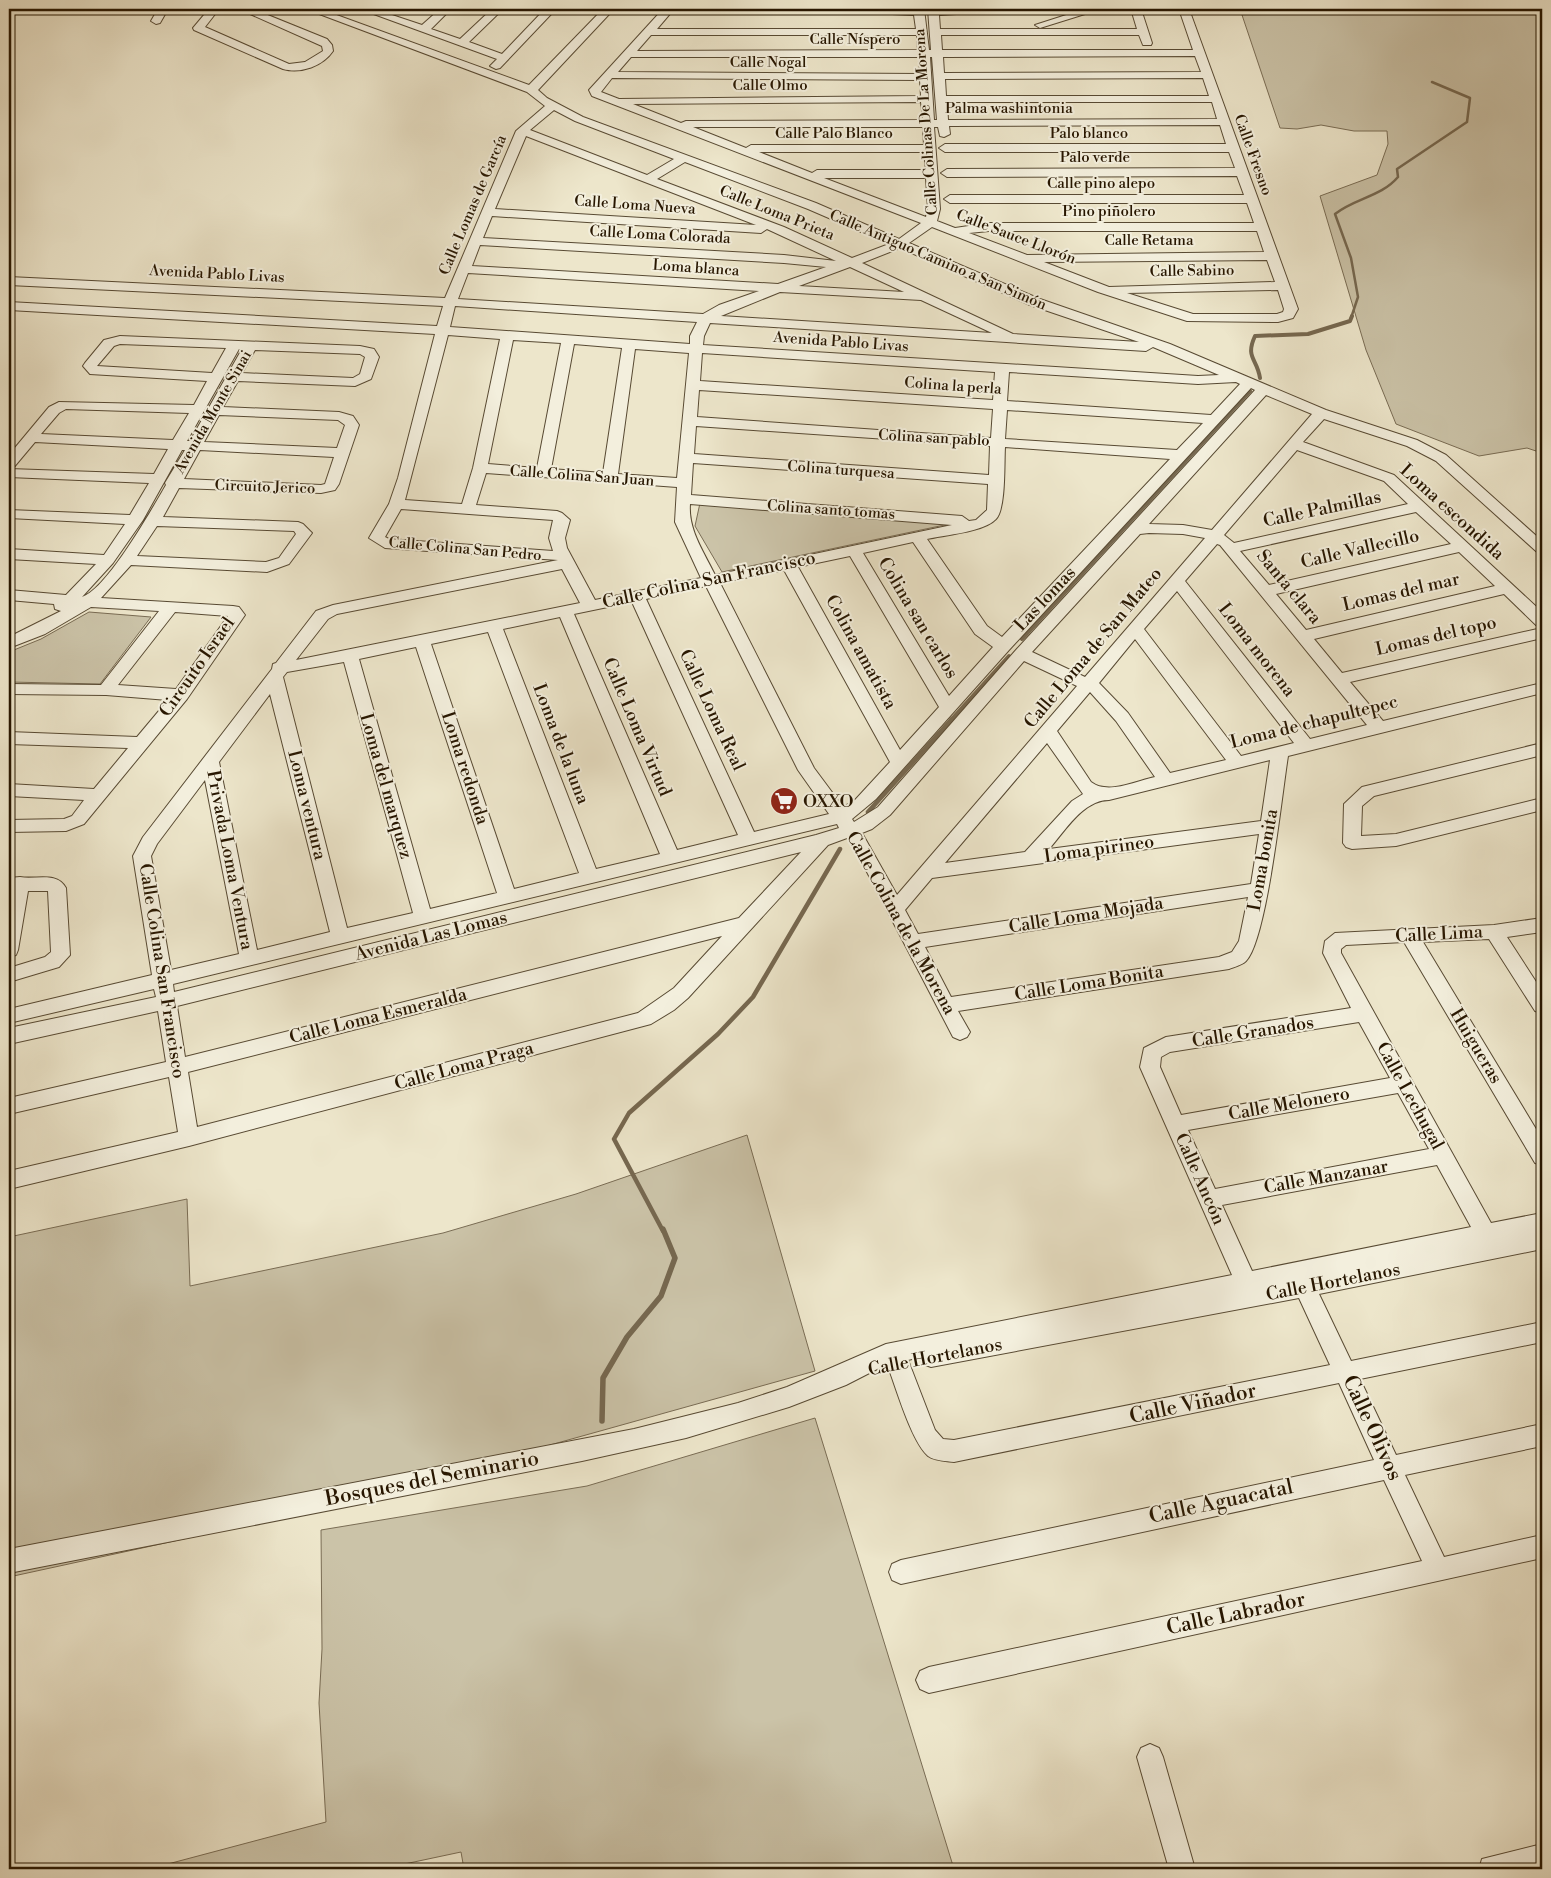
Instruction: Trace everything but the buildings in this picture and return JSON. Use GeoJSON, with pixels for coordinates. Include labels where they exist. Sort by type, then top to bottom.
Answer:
{"type":"FeatureCollection","features":[{"type":"Feature","properties":{"kind":"street"},"geometry":{"type":"LineString","coordinates":[[156,21],[163,9]]}},
{"type":"Feature","properties":{"kind":"street"},"geometry":{"type":"LineString","coordinates":[[214,9],[198,28],[287,67],[300,67],[324,57],[328,48],[323,41],[244,9]]}},
{"type":"Feature","properties":{"kind":"street","name":"Calle Antiguo Camino a San Simón"},"geometry":{"type":"LineString","coordinates":[[311,9],[531,90],[579,119],[812,206],[1034,302],[1165,348],[1321,412],[1434,453],[1542,549]]}},
{"type":"Feature","properties":{"kind":"street"},"geometry":{"type":"LineString","coordinates":[[365,9],[389,12],[424,30],[504,58]]}},
{"type":"Feature","properties":{"kind":"street"},"geometry":{"type":"LineString","coordinates":[[424,30],[446,9]]}},
{"type":"Feature","properties":{"kind":"street"},"geometry":{"type":"LineString","coordinates":[[462,43],[498,9]]}},
{"type":"Feature","properties":{"kind":"street"},"geometry":{"type":"LineString","coordinates":[[495,66],[551,9]]}},
{"type":"Feature","properties":{"kind":"street"},"geometry":{"type":"LineString","coordinates":[[531,90],[609,9]]}},
{"type":"Feature","properties":{"kind":"street"},"geometry":{"type":"LineString","coordinates":[[610,75],[669,9]]}},
{"type":"Feature","properties":{"kind":"street"},"geometry":{"type":"LineString","coordinates":[[933,10],[991,9]]}},
{"type":"Feature","properties":{"kind":"street"},"geometry":{"type":"LineString","coordinates":[[1015,31],[1096,9]]}},
{"type":"Feature","properties":{"kind":"street"},"geometry":{"type":"LineString","coordinates":[[1136,9],[1150,54]]}},
{"type":"Feature","properties":{"kind":"street","name":"Calle Fresno"},"geometry":{"type":"LineString","coordinates":[[1184,9],[1201,53],[1215,99],[1253,199],[1291,313]]}},
{"type":"Feature","properties":{"kind":"street"},"geometry":{"type":"LineString","coordinates":[[702,32],[718,10],[919,10]]}},
{"type":"Feature","properties":{"kind":"street","name":"Calle Colinas De La Morena"},"geometry":{"type":"LineString","coordinates":[[904,246],[931,222],[934,208],[926,77],[919,10]]}},
{"type":"Feature","properties":{"kind":"street","name":"Calle Colinas De La Morena"},"geometry":{"type":"LineString","coordinates":[[706,319],[724,308],[887,250],[932,238],[951,229],[952,214],[933,10]]}},
{"type":"Feature","properties":{"kind":"street"},"geometry":{"type":"LineString","coordinates":[[649,32],[922,32]]}},
{"type":"Feature","properties":{"kind":"street"},"geometry":{"type":"LineString","coordinates":[[936,32],[1144,32]]}},
{"type":"Feature","properties":{"kind":"street","name":"Calle Níspero"},"geometry":{"type":"LineString","coordinates":[[629,54],[1201,53]]}},
{"type":"Feature","properties":{"kind":"street","name":"Calle Nogal"},"geometry":{"type":"LineString","coordinates":[[610,75],[926,77]]}},
{"type":"Feature","properties":{"kind":"street","name":"Calle Sauce Llorón"},"geometry":{"type":"LineString","coordinates":[[610,75],[595,90],[596,94],[1027,258],[1103,289],[1192,318],[1278,318],[1291,313]]}},
{"type":"Feature","properties":{"kind":"street"},"geometry":{"type":"LineString","coordinates":[[940,76],[1207,75]]}},
{"type":"Feature","properties":{"kind":"street","name":"Calle Olmo"},"geometry":{"type":"LineString","coordinates":[[613,101],[927,99]]}},
{"type":"Feature","properties":{"kind":"street"},"geometry":{"type":"LineString","coordinates":[[941,99],[1215,99]]}},
{"type":"Feature","properties":{"kind":"street","name":"Calle Lomas de García"},"geometry":{"type":"LineString","coordinates":[[442,330],[450,302],[522,131],[553,105]]}},
{"type":"Feature","properties":{"kind":"street","name":"Palma washintonia"},"geometry":{"type":"LineString","coordinates":[[674,124],[1224,122]]}},
{"type":"Feature","properties":{"kind":"street","name":"Calle Loma Prieta"},"geometry":{"type":"LineString","coordinates":[[522,131],[780,230],[847,264],[927,297],[1014,338]]}},
{"type":"Feature","properties":{"kind":"street","name":"Calle Palo Blanco"},"geometry":{"type":"LineString","coordinates":[[739,149],[930,148]]}},
{"type":"Feature","properties":{"kind":"street","name":"Palo blanco"},"geometry":{"type":"LineString","coordinates":[[948,174],[1234,148]]}},
{"type":"Feature","properties":{"kind":"street"},"geometry":{"type":"LineString","coordinates":[[647,180],[682,159]]}},
{"type":"Feature","properties":{"kind":"street","name":"Palo verde"},"geometry":{"type":"LineString","coordinates":[[948,174],[1243,172]]}},
{"type":"Feature","properties":{"kind":"street"},"geometry":{"type":"LineString","coordinates":[[807,174],[931,174]]}},
{"type":"Feature","properties":{"kind":"street","name":"Calle pino alepo"},"geometry":{"type":"LineString","coordinates":[[948,174],[1253,199]]}},
{"type":"Feature","properties":{"kind":"street","name":"Calle Loma Nueva"},"geometry":{"type":"LineString","coordinates":[[488,212],[780,230]]}},
{"type":"Feature","properties":{"kind":"street","name":"Pino piñolero"},"geometry":{"type":"LineString","coordinates":[[951,229],[989,227],[1262,227]]}},
{"type":"Feature","properties":{"kind":"street","name":"Calle Loma Colorada"},"geometry":{"type":"LineString","coordinates":[[476,241],[847,264]]}},
{"type":"Feature","properties":{"kind":"street","name":"Calle Retama"},"geometry":{"type":"LineString","coordinates":[[1027,258],[1062,256],[1272,256]]}},
{"type":"Feature","properties":{"kind":"street","name":"Loma blanca"},"geometry":{"type":"LineString","coordinates":[[464,269],[774,290],[927,297]]}},
{"type":"Feature","properties":{"kind":"street","name":"Avenida Pablo Livas"},"geometry":{"type":"LineString","coordinates":[[9,281],[225,290],[254,296]]}},
{"type":"Feature","properties":{"kind":"street","name":"Calle Sabino"},"geometry":{"type":"LineString","coordinates":[[1103,289],[1283,286]]}},
{"type":"Feature","properties":{"kind":"street"},"geometry":{"type":"LineString","coordinates":[[112,311],[154,308],[217,310],[225,308],[231,302],[233,296],[225,290]]}},
{"type":"Feature","properties":{"kind":"street"},"geometry":{"type":"LineString","coordinates":[[211,316],[254,296],[275,293]]}},
{"type":"Feature","properties":{"kind":"street","name":"Avenida Pablo Livas"},"geometry":{"type":"LineString","coordinates":[[275,293],[423,301]]}},
{"type":"Feature","properties":{"kind":"street"},"geometry":{"type":"LineString","coordinates":[[254,296],[286,321]]}},
{"type":"Feature","properties":{"kind":"street"},"geometry":{"type":"LineString","coordinates":[[342,297],[334,300],[298,299],[289,304],[287,309],[292,315],[298,317],[335,319],[342,324]]}},
{"type":"Feature","properties":{"kind":"street"},"geometry":{"type":"LineString","coordinates":[[423,301],[450,302]]}},
{"type":"Feature","properties":{"kind":"street","name":"Avenida Pablo Livas"},"geometry":{"type":"LineString","coordinates":[[450,302],[1165,348]]}},
{"type":"Feature","properties":{"kind":"street"},"geometry":{"type":"LineString","coordinates":[[9,306],[342,324]]}},
{"type":"Feature","properties":{"kind":"street","name":"Calle Colina de la Morena"},"geometry":{"type":"LineString","coordinates":[[706,319],[699,329],[696,349],[682,491],[683,522],[807,770],[847,824],[914,942],[960,1032]]}},
{"type":"Feature","properties":{"kind":"street","name":"Avenida Pablo Livas"},"geometry":{"type":"LineString","coordinates":[[342,324],[1002,369],[1198,380],[1244,380]]}},
{"type":"Feature","properties":{"kind":"street","name":"Calle Colina San Pedro"},"geometry":{"type":"LineString","coordinates":[[442,330],[405,478],[396,504],[377,538],[381,542],[566,560]]}},
{"type":"Feature","properties":{"kind":"street"},"geometry":{"type":"LineString","coordinates":[[468,508],[480,468],[508,335]]}},
{"type":"Feature","properties":{"kind":"street"},"geometry":{"type":"LineString","coordinates":[[544,473],[568,339]]}},
{"type":"Feature","properties":{"kind":"street"},"geometry":{"type":"LineString","coordinates":[[216,377],[95,370],[90,366],[107,346],[116,340],[235,344]]}},
{"type":"Feature","properties":{"kind":"street"},"geometry":{"type":"LineString","coordinates":[[610,477],[630,343]]}},
{"type":"Feature","properties":{"kind":"street","name":"Avenida Monte Sinai"},"geometry":{"type":"LineString","coordinates":[[9,631],[47,616],[69,601],[108,560],[135,520],[166,481],[194,446],[251,345],[235,344],[176,445],[166,481],[153,521],[110,582],[88,602],[39,630],[9,643]]}},
{"type":"Feature","properties":{"kind":"street"},"geometry":{"type":"LineString","coordinates":[[233,377],[355,382],[366,376],[372,357],[369,352],[360,350],[251,345]]}},
{"type":"Feature","properties":{"kind":"street"},"geometry":{"type":"LineString","coordinates":[[981,523],[991,516],[994,510],[1002,369]]}},
{"type":"Feature","properties":{"kind":"street","name":"Las lomas"},"geometry":{"type":"LineString","coordinates":[[847,824],[861,804],[898,761],[1180,455],[1244,380]]}},
{"type":"Feature","properties":{"kind":"street","name":"Colina la perla"},"geometry":{"type":"LineString","coordinates":[[692,385],[1212,419]]}},
{"type":"Feature","properties":{"kind":"street","name":"Las lomas"},"geometry":{"type":"LineString","coordinates":[[847,824],[866,825],[884,811],[1022,654],[1264,389]]}},
{"type":"Feature","properties":{"kind":"street"},"geometry":{"type":"LineString","coordinates":[[9,464],[33,438],[54,410],[64,405],[198,409]]}},
{"type":"Feature","properties":{"kind":"street","name":"Circuito Jerico"},"geometry":{"type":"LineString","coordinates":[[166,481],[326,489],[332,484],[352,425],[345,417],[214,411]]}},
{"type":"Feature","properties":{"kind":"street","name":"Calle Loma de San Mateo"},"geometry":{"type":"LineString","coordinates":[[895,908],[1049,732],[1321,412]]}},
{"type":"Feature","properties":{"kind":"street","name":"Colina san pablo"},"geometry":{"type":"LineString","coordinates":[[689,421],[1180,455]]}},
{"type":"Feature","properties":{"kind":"street"},"geometry":{"type":"LineString","coordinates":[[33,438],[343,453]]}},
{"type":"Feature","properties":{"kind":"street","name":"Loma escondida"},"geometry":{"type":"LineString","coordinates":[[1294,444],[1382,474],[1397,483],[1542,621]]}},
{"type":"Feature","properties":{"kind":"street","name":"Colina turquesa"},"geometry":{"type":"LineString","coordinates":[[686,458],[996,480]]}},
{"type":"Feature","properties":{"kind":"street","name":"Calle Colina San Juan"},"geometry":{"type":"LineString","coordinates":[[480,468],[610,477],[682,491]]}},
{"type":"Feature","properties":{"kind":"street"},"geometry":{"type":"LineString","coordinates":[[9,473],[166,481]]}},
{"type":"Feature","properties":{"kind":"street","name":"Colina santo tomas"},"geometry":{"type":"LineString","coordinates":[[682,491],[981,523]]}},
{"type":"Feature","properties":{"kind":"street"},"geometry":{"type":"LineString","coordinates":[[396,504],[557,516],[562,520],[558,542],[590,606]]}},
{"type":"Feature","properties":{"kind":"street","name":"Calle Palmillas"},"geometry":{"type":"LineString","coordinates":[[1231,548],[1421,506]]}},
{"type":"Feature","properties":{"kind":"street"},"geometry":{"type":"LineString","coordinates":[[9,514],[135,520]]}},
{"type":"Feature","properties":{"kind":"street"},"geometry":{"type":"LineString","coordinates":[[127,560],[268,567],[284,561],[304,533],[298,527],[153,521]]}},
{"type":"Feature","properties":{"kind":"street","name":"Calle Colina San Francisco"},"geometry":{"type":"LineString","coordinates":[[277,672],[981,523]]}},
{"type":"Feature","properties":{"kind":"street","name":"Santa clara"},"geometry":{"type":"LineString","coordinates":[[1138,528],[1199,530],[1216,536],[1231,548],[1378,727]]}},
{"type":"Feature","properties":{"kind":"street"},"geometry":{"type":"LineString","coordinates":[[917,536],[981,630],[1003,646]]}},
{"type":"Feature","properties":{"kind":"street","name":"Calle Vallecillo"},"geometry":{"type":"LineString","coordinates":[[1266,591],[1464,546]]}},
{"type":"Feature","properties":{"kind":"street","name":"Colina san carlos"},"geometry":{"type":"LineString","coordinates":[[854,550],[948,707]]}},
{"type":"Feature","properties":{"kind":"street"},"geometry":{"type":"LineString","coordinates":[[9,554],[108,560]]}},
{"type":"Feature","properties":{"kind":"street","name":"Calle Colina San Francisco"},"geometry":{"type":"LineString","coordinates":[[189,1138],[142,856],[149,840],[322,615],[333,610],[566,560]]}},
{"type":"Feature","properties":{"kind":"street","name":"Colina amatista"},"geometry":{"type":"LineString","coordinates":[[788,563],[898,761]]}},
{"type":"Feature","properties":{"kind":"street","name":"Loma morena"},"geometry":{"type":"LineString","coordinates":[[1177,581],[1306,745]]}},
{"type":"Feature","properties":{"kind":"street","name":"Lomas del mar"},"geometry":{"type":"LineString","coordinates":[[1303,636],[1507,588]]}},
{"type":"Feature","properties":{"kind":"street","name":"Circuito Israel"},"geometry":{"type":"LineString","coordinates":[[9,595],[69,601],[233,611],[237,615],[181,695],[78,820],[72,823],[9,826]]}},
{"type":"Feature","properties":{"kind":"street","name":"Calle Loma Real"},"geometry":{"type":"LineString","coordinates":[[637,596],[749,840]]}},
{"type":"Feature","properties":{"kind":"street"},"geometry":{"type":"LineString","coordinates":[[106,690],[172,607]]}},
{"type":"Feature","properties":{"kind":"street","name":"Calle Loma Virtud"},"geometry":{"type":"LineString","coordinates":[[565,611],[671,858]]}},
{"type":"Feature","properties":{"kind":"street","name":"Loma de la luna"},"geometry":{"type":"LineString","coordinates":[[494,626],[590,877]]}},
{"type":"Feature","properties":{"kind":"street"},"geometry":{"type":"LineString","coordinates":[[1136,629],[1237,762]]}},
{"type":"Feature","properties":{"kind":"street","name":"Lomas del topo"},"geometry":{"type":"LineString","coordinates":[[1339,679],[1542,633]]}},
{"type":"Feature","properties":{"kind":"street","name":"Loma redonda"},"geometry":{"type":"LineString","coordinates":[[422,641],[507,896]]}},
{"type":"Feature","properties":{"kind":"street"},"geometry":{"type":"LineString","coordinates":[[1022,654],[1088,684],[1112,704],[1166,780]]}},
{"type":"Feature","properties":{"kind":"street","name":"Loma del marquez"},"geometry":{"type":"LineString","coordinates":[[350,656],[423,915]]}},
{"type":"Feature","properties":{"kind":"street","name":"Loma ventura"},"geometry":{"type":"LineString","coordinates":[[277,672],[340,936]]}},
{"type":"Feature","properties":{"kind":"street","name":"Loma de chapultepec"},"geometry":{"type":"LineString","coordinates":[[1095,794],[1109,794],[1542,688]]}},
{"type":"Feature","properties":{"kind":"street"},"geometry":{"type":"LineString","coordinates":[[9,689],[106,690],[181,695]]}},
{"type":"Feature","properties":{"kind":"street"},"geometry":{"type":"LineString","coordinates":[[1030,859],[1078,805],[1095,794],[1085,786],[1049,732]]}},
{"type":"Feature","properties":{"kind":"street"},"geometry":{"type":"LineString","coordinates":[[9,738],[142,742]]}},
{"type":"Feature","properties":{"kind":"street"},"geometry":{"type":"LineString","coordinates":[[1542,749],[1368,791],[1353,804],[1352,844],[1396,840],[1542,804]]}},
{"type":"Feature","properties":{"kind":"street","name":"Loma bonita"},"geometry":{"type":"LineString","coordinates":[[1231,961],[1245,950],[1259,889],[1280,751]]}},
{"type":"Feature","properties":{"kind":"street","name":"Privada Loma Ventura"},"geometry":{"type":"LineString","coordinates":[[210,761],[249,958]]}},
{"type":"Feature","properties":{"kind":"street"},"geometry":{"type":"LineString","coordinates":[[9,790],[98,795]]}},
{"type":"Feature","properties":{"kind":"street","name":"Avenida Las Lomas"},"geometry":{"type":"LineString","coordinates":[[9,1036],[165,1002],[823,840],[847,824]]}},
{"type":"Feature","properties":{"kind":"street","name":"Avenida Las Lomas"},"geometry":{"type":"LineString","coordinates":[[9,1016],[162,981],[423,915],[749,840],[847,824]]}},
{"type":"Feature","properties":{"kind":"street","name":"Loma pirineo"},"geometry":{"type":"LineString","coordinates":[[928,872],[1269,826]]}},
{"type":"Feature","properties":{"kind":"street","name":"Calle Loma Praga"},"geometry":{"type":"LineString","coordinates":[[9,1180],[189,1138],[644,1019],[656,1013],[681,993],[823,840]]}},
{"type":"Feature","properties":{"kind":"street"},"geometry":{"type":"LineString","coordinates":[[9,950],[14,884],[51,884],[57,888],[61,955],[52,962],[9,975]]}},
{"type":"Feature","properties":{"kind":"street","name":"Calle Loma Mojada"},"geometry":{"type":"LineString","coordinates":[[914,942],[1259,889]]}},
{"type":"Feature","properties":{"kind":"street","name":"Calle Loma Esmeralda"},"geometry":{"type":"LineString","coordinates":[[9,1106],[178,1067],[747,923]]}},
{"type":"Feature","properties":{"kind":"street","name":"Calle Lima"},"geometry":{"type":"LineString","coordinates":[[1335,941],[1342,938],[1494,932],[1542,926]]}},
{"type":"Feature","properties":{"kind":"street"},"geometry":{"type":"LineString","coordinates":[[1494,932],[1542,1006]]}},
{"type":"Feature","properties":{"kind":"street","name":"Huigueras"},"geometry":{"type":"LineString","coordinates":[[1410,936],[1542,1157]]}},
{"type":"Feature","properties":{"kind":"street","name":"Calle Lechugal"},"geometry":{"type":"LineString","coordinates":[[1335,941],[1332,946],[1332,953],[1490,1242]]}},
{"type":"Feature","properties":{"kind":"street","name":"Calle Loma Bonita"},"geometry":{"type":"LineString","coordinates":[[947,1005],[1231,961]]}},
{"type":"Feature","properties":{"kind":"street","name":"Calle Granados"},"geometry":{"type":"LineString","coordinates":[[1148,1060],[1151,1053],[1166,1045],[1364,1014]]}},
{"type":"Feature","properties":{"kind":"street","name":"Calle Ancón"},"geometry":{"type":"LineString","coordinates":[[1148,1060],[1249,1290]]}},
{"type":"Feature","properties":{"kind":"street","name":"Calle Melonero"},"geometry":{"type":"LineString","coordinates":[[1176,1124],[1403,1084]]}},
{"type":"Feature","properties":{"kind":"street","name":"Calle Manzanar"},"geometry":{"type":"LineString","coordinates":[[1209,1199],[1444,1155]]}},
{"type":"Feature","properties":{"kind":"street","name":"Calle Hortelanos"},"geometry":{"type":"LineString","coordinates":[[849,1374],[886,1354],[1249,1290],[1305,1287],[1490,1242],[1542,1222]]}},
{"type":"Feature","properties":{"kind":"street","name":"Calle Hortelanos"},"geometry":{"type":"LineString","coordinates":[[849,1374],[1249,1290],[1490,1242],[1542,1240]]}},
{"type":"Feature","properties":{"kind":"street","name":"Calle Olivos"},"geometry":{"type":"LineString","coordinates":[[1305,1287],[1438,1570]]}},
{"type":"Feature","properties":{"kind":"street","name":"Calle Viñador"},"geometry":{"type":"LineString","coordinates":[[898,1363],[926,1436],[937,1449],[954,1451],[1120,1419],[1542,1332]]}},
{"type":"Feature","properties":{"kind":"street","name":"Bosques del Seminario"},"geometry":{"type":"LineString","coordinates":[[9,1561],[571,1452],[714,1420],[773,1403],[849,1374]]}},
{"type":"Feature","properties":{"kind":"street","name":"Calle Aguacatal"},"geometry":{"type":"LineString","coordinates":[[901,1572],[1390,1465],[1542,1435]]}},
{"type":"Feature","properties":{"kind":"street","name":"Calle Labrador"},"geometry":{"type":"LineString","coordinates":[[929,1680],[1542,1547]]}},
{"type":"Feature","properties":{"kind":"street"},"geometry":{"type":"LineString","coordinates":[[1150,1757],[1182,1869]]}},
{"type":"Feature","properties":{"kind":"street"},"geometry":{"type":"LineString","coordinates":[[1492,1869],[1542,1857]]}},
{"type":"Feature","properties":{"kind":"shaded area"},"geometry":{"type":"Polygon","coordinates":[[[1240,9],[1542,9],[1542,453],[1527,448],[1479,456],[1396,424],[1366,350],[1320,196],[1377,175],[1388,144],[1387,131],[1354,131],[1321,125],[1297,129],[1280,128],[1240,9]]]}},
{"type":"Feature","properties":{"kind":"shaded area"},"geometry":{"type":"Polygon","coordinates":[[[700,503],[954,523],[722,572],[695,526],[700,503]]]}},
{"type":"Feature","properties":{"kind":"shaded area"},"geometry":{"type":"Polygon","coordinates":[[[89,612],[151,617],[100,684],[9,682],[9,652],[41,639],[89,612]]]}},
{"type":"Feature","properties":{"kind":"shaded area"},"geometry":{"type":"Polygon","coordinates":[[[747,1135],[815,1371],[321,1509],[9,1577],[9,1237],[187,1199],[190,1286],[443,1233],[576,1194],[747,1135]]]}},
{"type":"Feature","properties":{"kind":"shaded area"},"geometry":{"type":"Polygon","coordinates":[[[815,1418],[954,1869],[464,1869],[461,1852],[381,1869],[149,1869],[326,1822],[319,1703],[322,1649],[321,1530],[587,1486],[815,1418]]]}},
{"type":"Feature","properties":{"kind":"waterway"},"geometry":{"type":"LineString","coordinates":[[1351,318],[1358,297],[1351,258],[1335,214],[1351,204],[1384,189],[1398,177],[1397,169],[1467,122],[1470,98],[1432,82]]}},
{"type":"Feature","properties":{"kind":"waterway"},"geometry":{"type":"LineString","coordinates":[[1260,378],[1259,371],[1251,354],[1255,336],[1308,334],[1350,321],[1352,316]]}},
{"type":"Feature","properties":{"kind":"waterway"},"geometry":{"type":"LineString","coordinates":[[1022,639],[1250,391]]}},
{"type":"Feature","properties":{"kind":"waterway"},"geometry":{"type":"LineString","coordinates":[[951,720],[1009,656]]}},
{"type":"Feature","properties":{"kind":"waterway"},"geometry":{"type":"LineString","coordinates":[[868,812],[952,719]]}},
{"type":"Feature","properties":{"kind":"waterway"},"geometry":{"type":"LineString","coordinates":[[663,1231],[614,1139],[629,1113],[718,1034],[753,997],[840,849]]}},
{"type":"Feature","properties":{"kind":"waterway"},"geometry":{"type":"LineString","coordinates":[[602,1421],[603,1378],[627,1337],[661,1296],[675,1258],[663,1229]]}},
{"type":"Feature","properties":{"kind":"place","name":"OXXO"},"geometry":{"type":"Point","coordinates":[784,801]}}]}
